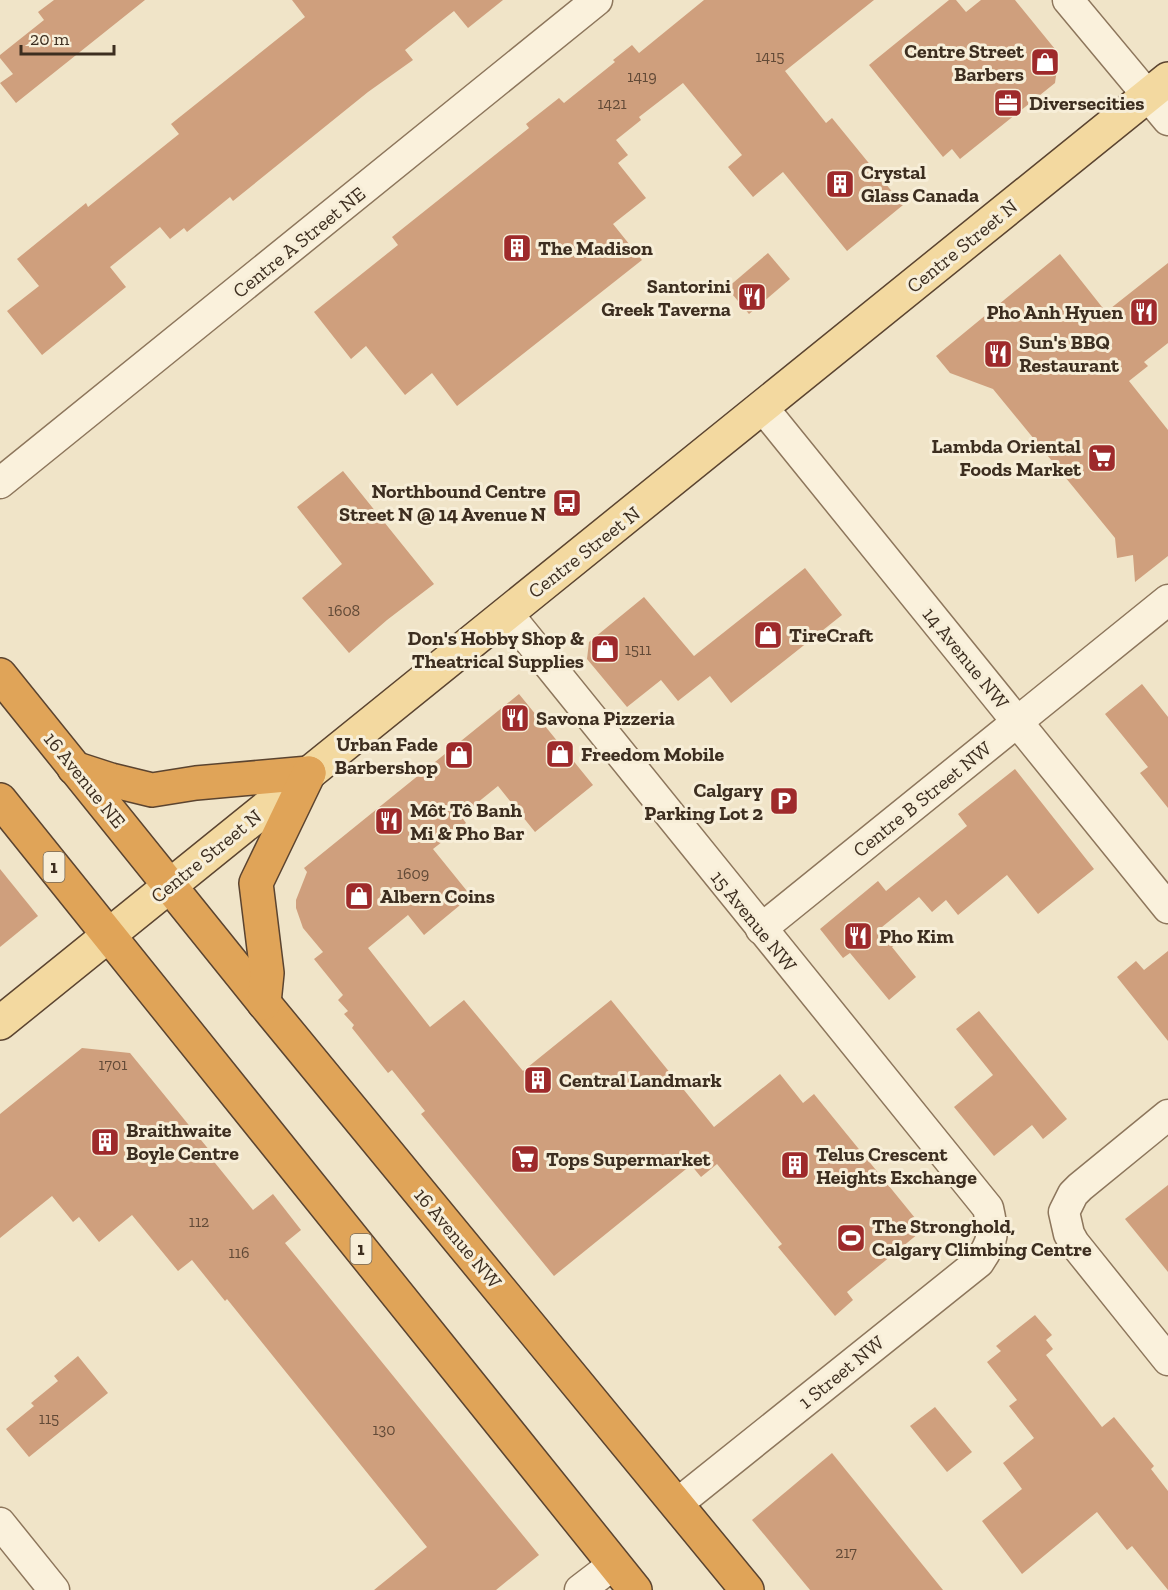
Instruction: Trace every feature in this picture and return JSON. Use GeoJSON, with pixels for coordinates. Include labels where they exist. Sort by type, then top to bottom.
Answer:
{"type":"FeatureCollection","features":[{"type":"Feature","properties":{"kind":"highway","name":"16 Avenue NE"},"geometry":{"type":"LineString","coordinates":[[0,675],[171,885]]}},
{"type":"Feature","properties":{"kind":"highway"},"geometry":{"type":"LineString","coordinates":[[74,768],[152,790],[196,783],[309,773]]}},
{"type":"Feature","properties":{"kind":"highway"},"geometry":{"type":"LineString","coordinates":[[264,1003],[267,973],[256,883],[309,773]]}},
{"type":"Feature","properties":{"kind":"highway","name":"1"},"geometry":{"type":"LineString","coordinates":[[0,800],[635,1590]]}},
{"type":"Feature","properties":{"kind":"highway","name":"16 Avenue NW"},"geometry":{"type":"LineString","coordinates":[[171,885],[264,1003],[747,1590]]}},
{"type":"Feature","properties":{"kind":"main road","name":"Centre Street N"},"geometry":{"type":"LineString","coordinates":[[0,1023],[763,408],[1161,98]]}},
{"type":"Feature","properties":{"kind":"street","name":"Centre A Street NE"},"geometry":{"type":"LineString","coordinates":[[0,483],[597,0]]}},
{"type":"Feature","properties":{"kind":"street"},"geometry":{"type":"LineString","coordinates":[[1068,0],[1161,98]]}},
{"type":"Feature","properties":{"kind":"street","name":"14 Avenue NW"},"geometry":{"type":"LineString","coordinates":[[763,408],[1168,908]]}},
{"type":"Feature","properties":{"kind":"street","name":"Centre B Street NW"},"geometry":{"type":"LineString","coordinates":[[761,929],[1168,600]]}},
{"type":"Feature","properties":{"kind":"street","name":"15 Avenue NW"},"geometry":{"type":"LineString","coordinates":[[507,613],[988,1208],[993,1233]]}},
{"type":"Feature","properties":{"kind":"street"},"geometry":{"type":"LineString","coordinates":[[1168,1115],[1080,1187],[1073,1194],[1064,1212],[1069,1234],[1074,1243],[1168,1360]]}},
{"type":"Feature","properties":{"kind":"street","name":"1 Street NW"},"geometry":{"type":"LineString","coordinates":[[677,1504],[979,1262],[990,1245],[993,1233]]}},
{"type":"Feature","properties":{"kind":"street"},"geometry":{"type":"LineString","coordinates":[[0,1522],[54,1590]]}},
{"type":"Feature","properties":{"kind":"street"},"geometry":{"type":"LineString","coordinates":[[580,1590],[614,1564]]}},
{"type":"Feature","properties":{"kind":"building"},"geometry":{"type":"Polygon","coordinates":[[[54,0],[145,0],[16,103],[0,83],[13,74],[0,55],[44,20],[38,12],[54,0]]]}},
{"type":"Feature","properties":{"kind":"building"},"geometry":{"type":"Polygon","coordinates":[[[292,0],[503,0],[468,28],[454,11],[405,50],[413,60],[368,92],[233,201],[230,197],[187,232],[184,228],[170,239],[160,227],[110,267],[126,287],[42,355],[7,311],[39,286],[17,259],[86,203],[88,207],[179,134],[171,124],[305,17],[292,0]]]}},
{"type":"Feature","properties":{"kind":"building"},"geometry":{"type":"Polygon","coordinates":[[[704,0],[874,0],[785,71],[826,123],[832,118],[903,205],[847,251],[783,172],[753,197],[728,167],[742,155],[683,83],[639,117],[641,120],[616,140],[628,155],[618,163],[646,198],[613,224],[642,260],[457,406],[432,373],[405,395],[366,346],[351,359],[314,312],[398,245],[392,237],[529,128],[526,124],[559,98],[564,103],[615,62],[613,60],[632,45],[639,53],[704,0]]]}},
{"type":"Feature","properties":{"kind":"building"},"geometry":{"type":"Polygon","coordinates":[[[949,0],[956,0],[966,12],[981,0],[1015,0],[1059,54],[1055,83],[960,159],[952,149],[943,157],[869,65],[949,0]]]}},
{"type":"Feature","properties":{"kind":"building","name":"Santorini Greek Taverna"},"geometry":{"type":"Polygon","coordinates":[[[768,253],[790,279],[749,314],[727,288],[768,253]]]}},
{"type":"Feature","properties":{"kind":"building"},"geometry":{"type":"Polygon","coordinates":[[[1060,254],[1106,312],[1168,263],[1168,343],[1144,362],[1148,366],[1129,381],[1168,430],[1168,556],[1135,582],[1133,555],[1117,558],[1115,538],[993,389],[950,373],[936,356],[1060,254]]]}},
{"type":"Feature","properties":{"kind":"building"},"geometry":{"type":"Polygon","coordinates":[[[343,471],[434,584],[349,653],[302,598],[342,564],[297,507],[343,471]]]}},
{"type":"Feature","properties":{"kind":"building"},"geometry":{"type":"Polygon","coordinates":[[[805,568],[842,615],[731,703],[710,676],[678,701],[661,680],[627,707],[587,659],[589,642],[644,597],[694,656],[805,568]]]}},
{"type":"Feature","properties":{"kind":"building"},"geometry":{"type":"Polygon","coordinates":[[[1142,684],[1168,717],[1168,808],[1140,773],[1148,767],[1105,714],[1142,684]]]}},
{"type":"Feature","properties":{"kind":"building"},"geometry":{"type":"Polygon","coordinates":[[[519,694],[593,785],[535,832],[498,786],[461,816],[466,823],[433,849],[471,896],[424,935],[408,915],[368,948],[430,1027],[464,1000],[523,1071],[611,1000],[714,1127],[780,1074],[803,1103],[814,1094],[924,1229],[847,1292],[853,1300],[835,1316],[778,1247],[782,1244],[717,1164],[701,1177],[691,1165],[554,1276],[421,1114],[425,1111],[392,1070],[388,1073],[352,1028],[354,1025],[344,1014],[348,1011],[338,1000],[343,995],[314,959],[323,952],[303,928],[296,908],[296,900],[307,872],[304,868],[519,694]]]}},
{"type":"Feature","properties":{"kind":"building"},"geometry":{"type":"Polygon","coordinates":[[[1015,769],[1094,869],[1038,914],[1007,875],[958,915],[946,900],[932,912],[919,897],[882,927],[896,944],[892,947],[916,977],[889,1000],[850,953],[843,958],[820,929],[878,881],[886,891],[967,826],[958,814],[1015,769]]]}},
{"type":"Feature","properties":{"kind":"building"},"geometry":{"type":"Polygon","coordinates":[[[0,869],[38,916],[0,947],[0,869]]]}},
{"type":"Feature","properties":{"kind":"building"},"geometry":{"type":"Polygon","coordinates":[[[1168,951],[1168,1041],[1117,977],[1136,961],[1144,970],[1168,951]]]}},
{"type":"Feature","properties":{"kind":"building"},"geometry":{"type":"Polygon","coordinates":[[[979,1011],[1067,1119],[1043,1139],[1032,1125],[994,1156],[954,1107],[993,1075],[956,1029],[979,1011]]]}},
{"type":"Feature","properties":{"kind":"building"},"geometry":{"type":"Polygon","coordinates":[[[82,1048],[130,1053],[210,1151],[207,1153],[253,1210],[273,1194],[301,1230],[285,1243],[539,1555],[496,1590],[374,1590],[427,1547],[227,1299],[225,1301],[192,1260],[178,1271],[132,1215],[99,1242],[79,1217],[73,1222],[52,1196],[0,1238],[0,1114],[82,1048]]]}},
{"type":"Feature","properties":{"kind":"building"},"geometry":{"type":"Polygon","coordinates":[[[1168,1185],[1168,1272],[1125,1219],[1168,1185]]]}},
{"type":"Feature","properties":{"kind":"building"},"geometry":{"type":"Polygon","coordinates":[[[1035,1315],[1052,1335],[1046,1340],[1053,1349],[1046,1355],[1102,1427],[1114,1417],[1154,1466],[1151,1469],[1168,1491],[1168,1590],[1132,1546],[1127,1550],[1097,1512],[1022,1574],[982,1521],[1022,1489],[1003,1463],[1034,1438],[1009,1406],[1017,1400],[987,1362],[1001,1351],[996,1346],[1035,1315]]]}},
{"type":"Feature","properties":{"kind":"building"},"geometry":{"type":"Polygon","coordinates":[[[78,1356],[108,1393],[29,1457],[6,1429],[34,1406],[31,1403],[58,1381],[54,1376],[78,1356]]]}},
{"type":"Feature","properties":{"kind":"building"},"geometry":{"type":"Polygon","coordinates":[[[935,1407],[972,1452],[947,1472],[910,1426],[935,1407]]]}},
{"type":"Feature","properties":{"kind":"building"},"geometry":{"type":"Polygon","coordinates":[[[832,1453],[943,1590],[810,1590],[752,1520],[832,1453]]]}},
{"type":"Feature","properties":{"kind":"place","name":"Centre Street Barbers"},"geometry":{"type":"Point","coordinates":[1045,62]}},
{"type":"Feature","properties":{"kind":"place","name":"Diversecities"},"geometry":{"type":"Point","coordinates":[1008,103]}},
{"type":"Feature","properties":{"kind":"place","name":"Crystal Glass Canada"},"geometry":{"type":"Point","coordinates":[840,184]}},
{"type":"Feature","properties":{"kind":"place","name":"The Madison"},"geometry":{"type":"Point","coordinates":[517,248]}},
{"type":"Feature","properties":{"kind":"place","name":"Santorini Greek Taverna"},"geometry":{"type":"Point","coordinates":[752,297]}},
{"type":"Feature","properties":{"kind":"place","name":"Pho Anh Hyuen"},"geometry":{"type":"Point","coordinates":[1144,312]}},
{"type":"Feature","properties":{"kind":"place","name":"Sun's BBQ Restaurant"},"geometry":{"type":"Point","coordinates":[998,354]}},
{"type":"Feature","properties":{"kind":"place","name":"Lambda Oriental Foods Market"},"geometry":{"type":"Point","coordinates":[1102,458]}},
{"type":"Feature","properties":{"kind":"place","name":"Northbound Centre Street N @ 14 Avenue N"},"geometry":{"type":"Point","coordinates":[567,503]}},
{"type":"Feature","properties":{"kind":"place","name":"TireCraft"},"geometry":{"type":"Point","coordinates":[768,635]}},
{"type":"Feature","properties":{"kind":"place","name":"Don's Hobby Shop & Theatrical Supplies"},"geometry":{"type":"Point","coordinates":[605,649]}},
{"type":"Feature","properties":{"kind":"place","name":"Savona Pizzeria"},"geometry":{"type":"Point","coordinates":[515,718]}},
{"type":"Feature","properties":{"kind":"place","name":"Freedom Mobile"},"geometry":{"type":"Point","coordinates":[560,754]}},
{"type":"Feature","properties":{"kind":"place","name":"Urban Fade Barbershop"},"geometry":{"type":"Point","coordinates":[459,755]}},
{"type":"Feature","properties":{"kind":"place","name":"Calgary Parking Lot 2"},"geometry":{"type":"Point","coordinates":[784,801]}},
{"type":"Feature","properties":{"kind":"place","name":"Môt Tô Banh Mi & Pho Bar"},"geometry":{"type":"Point","coordinates":[389,821]}},
{"type":"Feature","properties":{"kind":"place","name":"Albern Coins"},"geometry":{"type":"Point","coordinates":[359,896]}},
{"type":"Feature","properties":{"kind":"place","name":"Pho Kim"},"geometry":{"type":"Point","coordinates":[858,936]}},
{"type":"Feature","properties":{"kind":"place","name":"Central Landmark"},"geometry":{"type":"Point","coordinates":[538,1080]}},
{"type":"Feature","properties":{"kind":"place","name":"Braithwaite Boyle Centre"},"geometry":{"type":"Point","coordinates":[105,1142]}},
{"type":"Feature","properties":{"kind":"place","name":"Tops Supermarket"},"geometry":{"type":"Point","coordinates":[525,1159]}},
{"type":"Feature","properties":{"kind":"place","name":"Telus Crescent Heights Exchange"},"geometry":{"type":"Point","coordinates":[795,1165]}},
{"type":"Feature","properties":{"kind":"place","name":"The Stronghold, Calgary Climbing Centre"},"geometry":{"type":"Point","coordinates":[851,1238]}}]}
